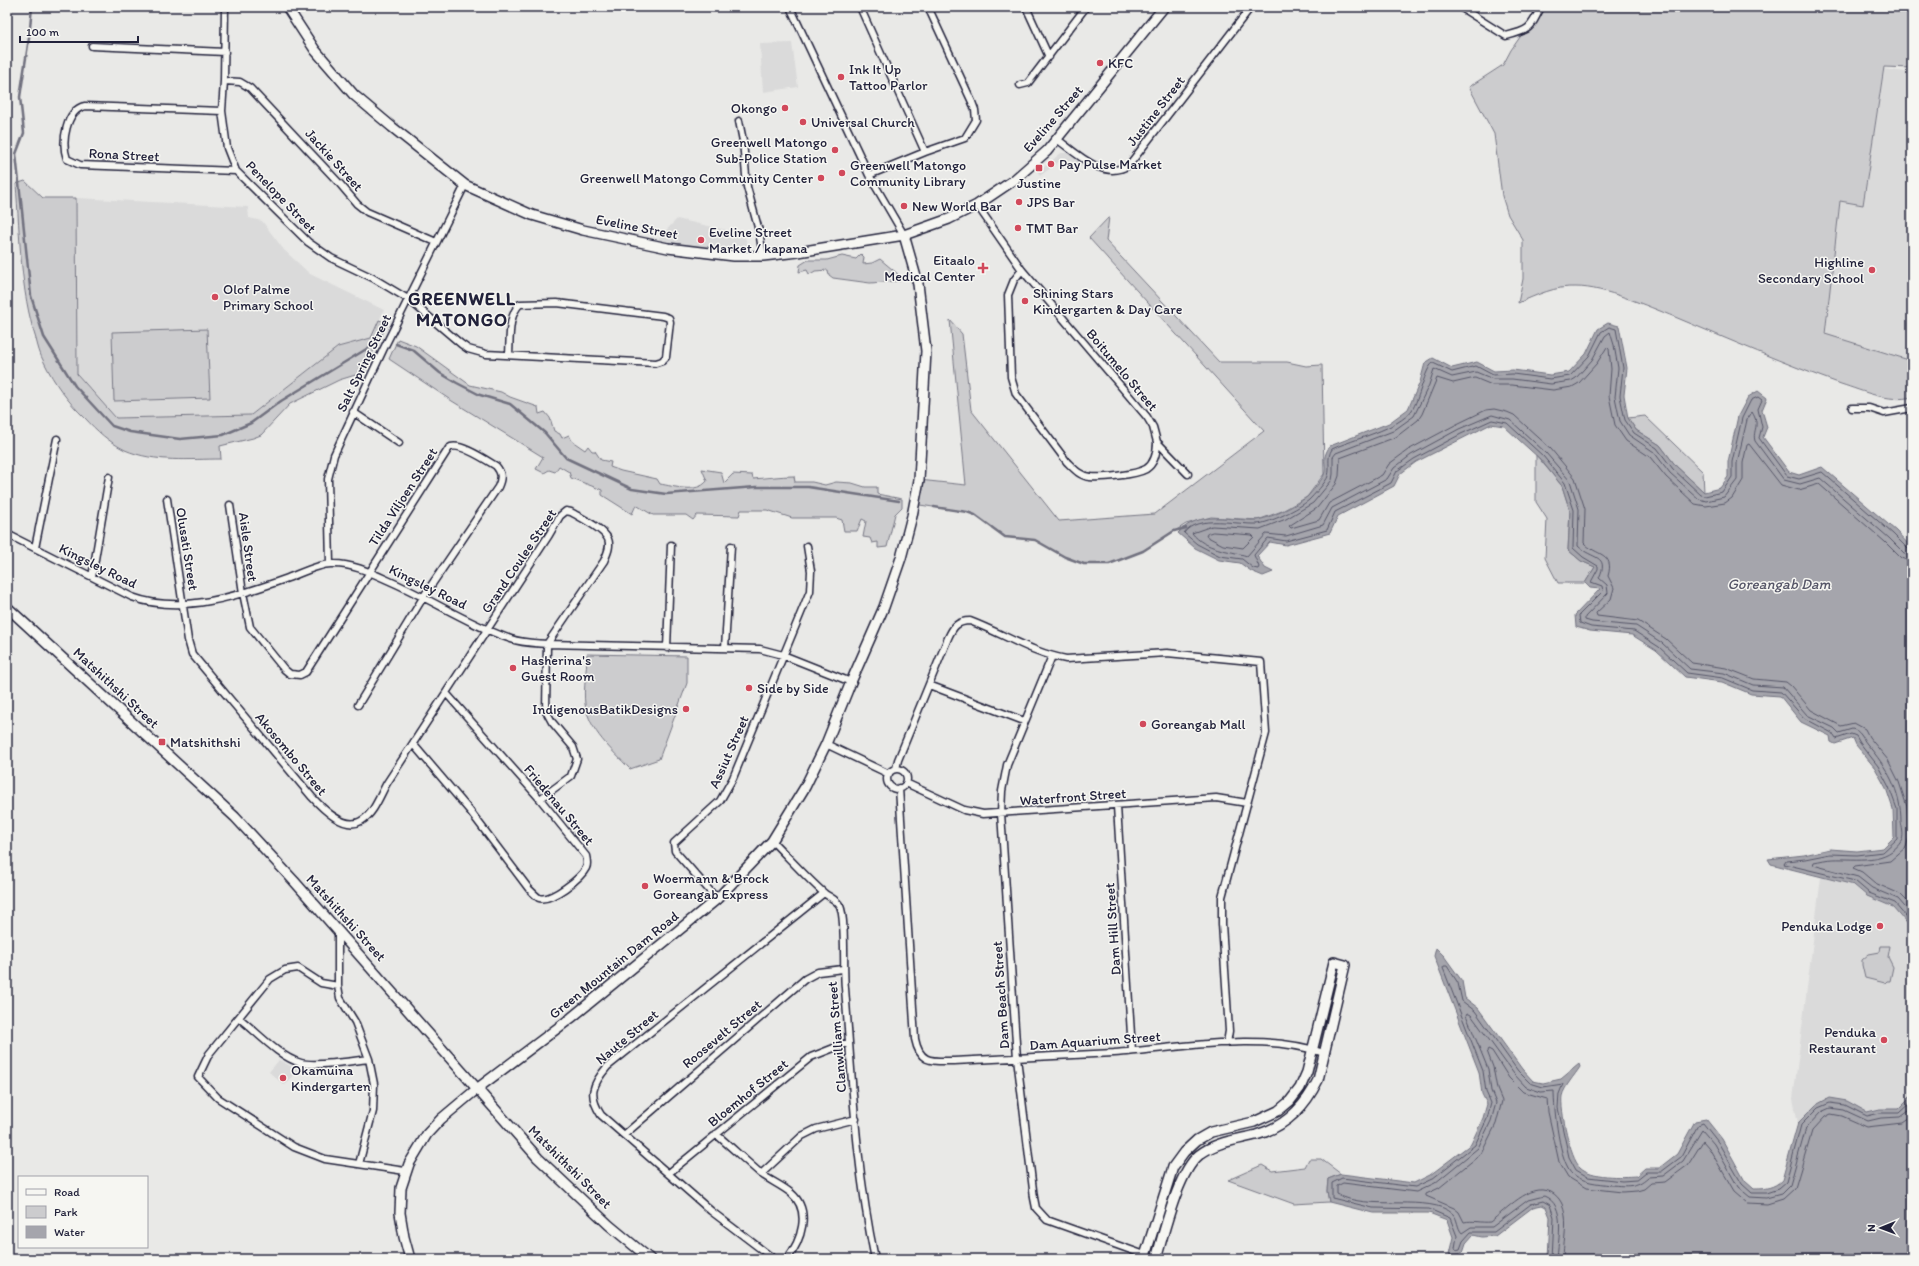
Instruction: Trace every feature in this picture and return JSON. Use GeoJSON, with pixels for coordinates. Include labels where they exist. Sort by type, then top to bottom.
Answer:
{"type":"FeatureCollection","features":[{"type":"Feature","properties":{"kind":"street","name":"Penelope Street"},"geometry":{"type":"LineString","coordinates":[[225,7],[225,52],[222,111],[227,148],[236,171],[265,202],[318,250],[408,299],[468,349],[486,354],[656,363],[662,361],[666,357],[670,322],[668,318],[664,316],[564,304],[520,304],[515,308],[513,316],[509,355]]}},
{"type":"Feature","properties":{"kind":"street","name":"Eveline Street"},"geometry":{"type":"LineString","coordinates":[[287,7],[315,50],[354,94],[392,128],[465,185],[532,215],[583,230],[692,252],[734,256],[763,256],[798,252],[904,235],[949,219],[978,205],[1026,170],[1047,151],[1164,7]]}},
{"type":"Feature","properties":{"kind":"street"},"geometry":{"type":"LineString","coordinates":[[790,7],[869,175],[904,235]]}},
{"type":"Feature","properties":{"kind":"street"},"geometry":{"type":"LineString","coordinates":[[860,7],[925,152]]}},
{"type":"Feature","properties":{"kind":"street"},"geometry":{"type":"LineString","coordinates":[[869,175],[925,152],[965,138],[976,120],[975,110],[930,7]]}},
{"type":"Feature","properties":{"kind":"street"},"geometry":{"type":"LineString","coordinates":[[1026,7],[1049,56]]}},
{"type":"Feature","properties":{"kind":"street"},"geometry":{"type":"LineString","coordinates":[[1020,85],[1028,83],[1086,7]]}},
{"type":"Feature","properties":{"kind":"street","name":"Justine Street"},"geometry":{"type":"LineString","coordinates":[[1057,139],[1088,161],[1105,170],[1116,171],[1129,165],[1251,7]]}},
{"type":"Feature","properties":{"kind":"street"},"geometry":{"type":"LineString","coordinates":[[1460,7],[1506,36],[1524,32],[1532,25],[1541,7]]}},
{"type":"Feature","properties":{"kind":"street"},"geometry":{"type":"LineString","coordinates":[[92,46],[225,52]]}},
{"type":"Feature","properties":{"kind":"street","name":"Jackie Street"},"geometry":{"type":"LineString","coordinates":[[224,81],[240,82],[250,88],[357,204],[367,212],[436,242]]}},
{"type":"Feature","properties":{"kind":"street","name":"Rona Street"},"geometry":{"type":"LineString","coordinates":[[222,111],[79,107],[74,111],[68,121],[64,151],[67,159],[80,165],[236,171]]}},
{"type":"Feature","properties":{"kind":"street"},"geometry":{"type":"LineString","coordinates":[[739,121],[743,142],[747,188],[759,231],[763,256]]}},
{"type":"Feature","properties":{"kind":"street","name":"Salt Spring Street"},"geometry":{"type":"LineString","coordinates":[[330,564],[328,479],[334,455],[383,350],[465,185]]}},
{"type":"Feature","properties":{"kind":"street","name":"Boitumelo Street"},"geometry":{"type":"LineString","coordinates":[[978,205],[1022,270],[1147,417],[1153,427],[1157,442],[1188,474]]}},
{"type":"Feature","properties":{"kind":"street","name":"Green Mountain Dam Road"},"geometry":{"type":"LineString","coordinates":[[410,1259],[404,1238],[400,1213],[401,1188],[405,1171],[426,1134],[441,1119],[478,1088],[566,1022],[717,899],[772,841],[802,794],[826,744],[884,607],[901,558],[912,516],[918,480],[926,351],[918,284],[904,235]]}},
{"type":"Feature","properties":{"kind":"street"},"geometry":{"type":"LineString","coordinates":[[1022,270],[1014,280],[1008,295],[1011,377],[1016,394],[1067,462],[1076,472],[1089,477],[1129,474],[1146,469],[1155,458],[1157,442]]}},
{"type":"Feature","properties":{"kind":"street"},"geometry":{"type":"LineString","coordinates":[[1852,408],[1869,408],[1884,413],[1912,408]]}},
{"type":"Feature","properties":{"kind":"street"},"geometry":{"type":"LineString","coordinates":[[353,412],[399,443]]}},
{"type":"Feature","properties":{"kind":"street"},"geometry":{"type":"LineString","coordinates":[[35,548],[57,439]]}},
{"type":"Feature","properties":{"kind":"street","name":"Tilda Viljoen Street"},"geometry":{"type":"LineString","coordinates":[[358,705],[424,596],[500,481],[501,475],[496,466],[459,446],[452,446],[449,448],[368,572]]}},
{"type":"Feature","properties":{"kind":"street"},"geometry":{"type":"LineString","coordinates":[[92,576],[109,477]]}},
{"type":"Feature","properties":{"kind":"street","name":"Olusati Street"},"geometry":{"type":"LineString","coordinates":[[167,499],[183,603]]}},
{"type":"Feature","properties":{"kind":"street","name":"Aisle Street"},"geometry":{"type":"LineString","coordinates":[[230,504],[243,593],[250,627],[284,669],[296,676],[306,672],[368,572]]}},
{"type":"Feature","properties":{"kind":"street","name":"Grand Coulee Street"},"geometry":{"type":"LineString","coordinates":[[487,629],[560,516],[566,511],[571,512],[604,534],[608,539],[608,549],[597,572],[547,644]]}},
{"type":"Feature","properties":{"kind":"street","name":"Kingsley Road"},"geometry":{"type":"LineString","coordinates":[[7,534],[132,597],[145,602],[159,604],[210,601],[243,593],[330,564],[368,572],[424,596],[487,629],[517,641],[547,644],[760,650],[783,655],[851,682]]}},
{"type":"Feature","properties":{"kind":"street"},"geometry":{"type":"LineString","coordinates":[[667,648],[671,545]]}},
{"type":"Feature","properties":{"kind":"street"},"geometry":{"type":"LineString","coordinates":[[725,648],[731,546]]}},
{"type":"Feature","properties":{"kind":"street"},"geometry":{"type":"LineString","coordinates":[[783,655],[810,591],[811,571],[807,546]]}},
{"type":"Feature","properties":{"kind":"street","name":"Akosombo Street"},"geometry":{"type":"LineString","coordinates":[[183,603],[188,640],[192,654],[198,663],[320,806],[343,822],[351,824],[366,817],[372,810],[387,783],[487,629]]}},
{"type":"Feature","properties":{"kind":"street","name":"Matshithshi Street"},"geometry":{"type":"LineString","coordinates":[[7,607],[235,817],[478,1088],[552,1173],[609,1225],[650,1259]]}},
{"type":"Feature","properties":{"kind":"street"},"geometry":{"type":"LineString","coordinates":[[896,769],[905,773],[907,778],[906,783],[900,788],[893,788],[888,783],[889,774],[896,769],[898,760],[952,629],[956,624],[962,621],[977,623],[1052,656],[1086,659],[1167,653],[1261,662],[1266,733],[1222,897],[1222,924],[1229,1031],[1228,1043]]}},
{"type":"Feature","properties":{"kind":"street"},"geometry":{"type":"LineString","coordinates":[[540,799],[571,776],[577,759],[573,747],[552,722],[546,711],[547,644]]}},
{"type":"Feature","properties":{"kind":"street","name":"Assiut Street"},"geometry":{"type":"LineString","coordinates":[[717,899],[675,851],[674,843],[720,801],[733,778],[776,676],[783,655]]}},
{"type":"Feature","properties":{"kind":"street","name":"Dam Beach Street"},"geometry":{"type":"LineString","coordinates":[[1052,656],[1006,765],[1002,791],[1001,814],[1017,1058],[1034,1198],[1036,1208],[1047,1220],[1144,1257],[1156,1259]]}},
{"type":"Feature","properties":{"kind":"street"},"geometry":{"type":"LineString","coordinates":[[929,685],[1024,721]]}},
{"type":"Feature","properties":{"kind":"street","name":"Friedenau Street"},"geometry":{"type":"LineString","coordinates":[[413,744],[470,811],[529,889],[539,898],[548,898],[560,892],[585,870],[588,862],[586,856],[540,799],[446,693]]}},
{"type":"Feature","properties":{"kind":"street"},"geometry":{"type":"LineString","coordinates":[[826,744],[889,774]]}},
{"type":"Feature","properties":{"kind":"street","name":"Waterfront Street"},"geometry":{"type":"LineString","coordinates":[[906,783],[964,810],[983,814],[1001,814],[1216,798],[1247,803]]}},
{"type":"Feature","properties":{"kind":"street","name":"Dam Aquarium Street"},"geometry":{"type":"LineString","coordinates":[[900,788],[917,1048],[922,1056],[931,1061],[1017,1058],[1228,1043],[1284,1043],[1324,1053]]}},
{"type":"Feature","properties":{"kind":"street","name":"Dam Hill Street"},"geometry":{"type":"LineString","coordinates":[[1117,806],[1132,1051]]}},
{"type":"Feature","properties":{"kind":"street","name":"Clanwilliam Street"},"geometry":{"type":"LineString","coordinates":[[772,841],[824,893],[838,903],[842,914],[843,969],[856,1119],[870,1244],[875,1259]]}},
{"type":"Feature","properties":{"kind":"street","name":"Naute Street"},"geometry":{"type":"LineString","coordinates":[[774,1259],[711,1211],[669,1172],[601,1115],[593,1104],[593,1088],[598,1078],[607,1067],[824,893]]}},
{"type":"Feature","properties":{"kind":"street"},"geometry":{"type":"LineString","coordinates":[[338,931],[338,986],[340,998],[354,1022],[369,1059],[374,1084],[373,1111],[359,1164]]}},
{"type":"Feature","properties":{"kind":"street"},"geometry":{"type":"LineString","coordinates":[[1144,1257],[1173,1167],[1184,1152],[1196,1140],[1211,1132],[1254,1122],[1278,1111],[1290,1101],[1300,1088],[1307,1072],[1334,962],[1345,965],[1318,1080],[1311,1095],[1294,1114],[1272,1129],[1229,1140],[1198,1156],[1181,1182],[1156,1259]]}},
{"type":"Feature","properties":{"kind":"street"},"geometry":{"type":"LineString","coordinates":[[338,986],[320,983],[298,968],[285,970],[270,979],[209,1054],[199,1072],[198,1077],[206,1088],[218,1098],[294,1147],[325,1158],[405,1171]]}},
{"type":"Feature","properties":{"kind":"street","name":"Roosevelt Street"},"geometry":{"type":"LineString","coordinates":[[624,1134],[805,979],[818,972],[843,969]]}},
{"type":"Feature","properties":{"kind":"street"},"geometry":{"type":"LineString","coordinates":[[239,1018],[277,1050],[291,1059],[302,1063],[338,1063],[369,1059]]}},
{"type":"Feature","properties":{"kind":"street","name":"Bloemhof Street"},"geometry":{"type":"LineString","coordinates":[[669,1172],[811,1057],[849,1042]]}},
{"type":"Feature","properties":{"kind":"street"},"geometry":{"type":"LineString","coordinates":[[761,1174],[802,1136],[816,1129],[856,1119]]}},
{"type":"Feature","properties":{"kind":"street"},"geometry":{"type":"LineString","coordinates":[[716,1134],[761,1174],[790,1192],[796,1198],[803,1221],[802,1233],[794,1250],[787,1259]]}},
{"type":"Feature","properties":{"kind":"shaded area"},"geometry":{"type":"Polygon","coordinates":[[[792,43],[798,87],[763,92],[760,44],[792,43]]]}},
{"type":"Feature","properties":{"kind":"shaded area","name":"Highline Secondary School"},"geometry":{"type":"Polygon","coordinates":[[[1884,69],[1912,73],[1912,361],[1825,335],[1840,201],[1863,205],[1884,69]]]}},
{"type":"Feature","properties":{"kind":"shaded area","name":"Pay Pulse Market"},"geometry":{"type":"Polygon","coordinates":[[[1061,153],[1066,153],[1083,161],[1081,166],[1064,158],[1040,176],[1038,172],[1061,153]]]}},
{"type":"Feature","properties":{"kind":"shaded area","name":"Olof Palme Primary School"},"geometry":{"type":"Polygon","coordinates":[[[76,198],[248,207],[249,218],[262,221],[284,250],[310,274],[384,310],[371,338],[338,347],[251,415],[116,418],[77,374],[76,198]]]}},
{"type":"Feature","properties":{"kind":"shaded area","name":"Eveline Street Market / kapana"},"geometry":{"type":"Polygon","coordinates":[[[677,219],[744,234],[751,256],[652,245],[677,219]]]}},
{"type":"Feature","properties":{"kind":"shaded area"},"geometry":{"type":"Polygon","coordinates":[[[1821,877],[1854,885],[1867,896],[1893,907],[1912,929],[1912,1095],[1898,1109],[1880,1109],[1867,1112],[1847,1101],[1816,1105],[1798,1123],[1793,1099],[1821,877]]]}},
{"type":"Feature","properties":{"kind":"shaded area","name":"Okamuina Kindergarten"},"geometry":{"type":"Polygon","coordinates":[[[279,1060],[298,1070],[284,1085],[269,1072],[279,1060]]]}},
{"type":"Feature","properties":{"kind":"green space"},"geometry":{"type":"Polygon","coordinates":[[[1541,7],[1912,7],[1912,68],[1884,67],[1863,205],[1840,201],[1825,334],[1912,361],[1912,397],[1894,398],[1867,393],[1778,360],[1639,303],[1600,290],[1576,287],[1561,288],[1518,303],[1523,279],[1523,240],[1508,215],[1502,196],[1494,134],[1469,87],[1503,65],[1511,50],[1541,7]]]}},
{"type":"Feature","properties":{"kind":"green space"},"geometry":{"type":"Polygon","coordinates":[[[25,181],[43,198],[76,198],[77,374],[116,418],[251,415],[338,347],[371,338],[379,320],[388,323],[362,373],[339,380],[290,404],[261,435],[220,446],[221,459],[160,459],[125,450],[104,436],[73,405],[52,377],[40,354],[27,301],[22,263],[16,184],[25,181]]]}},
{"type":"Feature","properties":{"kind":"green space"},"geometry":{"type":"Polygon","coordinates":[[[1109,217],[1106,241],[1219,362],[1287,362],[1306,366],[1322,365],[1324,474],[1307,497],[1282,511],[1258,520],[1211,517],[1186,524],[1143,551],[1109,564],[1084,564],[1065,557],[1035,540],[1005,537],[975,515],[967,512],[913,504],[919,480],[966,485],[950,320],[962,334],[971,410],[1059,521],[1155,514],[1264,431],[1089,238],[1109,217]]]}},
{"type":"Feature","properties":{"kind":"green space"},"geometry":{"type":"Polygon","coordinates":[[[861,254],[864,257],[863,264],[872,263],[880,259],[899,275],[900,281],[870,283],[833,278],[829,275],[828,270],[815,271],[809,274],[807,270],[799,272],[800,265],[808,260],[827,260],[842,256],[856,259],[861,254]]]}},
{"type":"Feature","properties":{"kind":"green space"},"geometry":{"type":"Polygon","coordinates":[[[207,329],[210,398],[114,401],[112,332],[207,329]]]}},
{"type":"Feature","properties":{"kind":"green space"},"geometry":{"type":"Polygon","coordinates":[[[398,339],[416,346],[470,385],[501,392],[510,397],[538,407],[539,414],[545,412],[550,418],[554,431],[560,434],[562,438],[569,435],[572,441],[585,450],[588,446],[592,451],[595,451],[601,460],[611,462],[610,467],[657,479],[660,484],[685,488],[703,485],[707,481],[702,469],[721,472],[724,483],[733,474],[752,475],[753,479],[794,476],[795,482],[812,482],[825,485],[836,482],[852,483],[865,487],[877,487],[877,494],[902,499],[902,507],[895,514],[887,547],[878,548],[878,542],[872,543],[870,538],[863,537],[866,521],[862,519],[857,531],[844,531],[842,520],[836,518],[792,518],[767,510],[741,510],[739,516],[697,515],[693,520],[686,515],[653,515],[636,505],[632,514],[602,495],[602,490],[571,478],[569,472],[559,466],[555,472],[549,470],[544,473],[536,469],[543,457],[452,401],[389,359],[398,339]]]}},
{"type":"Feature","properties":{"kind":"green space"},"geometry":{"type":"Polygon","coordinates":[[[1645,416],[1703,472],[1704,492],[1676,466],[1660,445],[1636,430],[1628,418],[1645,416]]]}},
{"type":"Feature","properties":{"kind":"green space"},"geometry":{"type":"Polygon","coordinates":[[[1536,455],[1562,486],[1570,511],[1568,550],[1581,561],[1595,567],[1585,583],[1558,583],[1545,558],[1547,519],[1536,502],[1536,455]]]}},
{"type":"Feature","properties":{"kind":"green space"},"geometry":{"type":"Polygon","coordinates":[[[587,654],[687,656],[687,683],[659,759],[630,769],[596,732],[591,723],[585,704],[584,692],[587,654]]]}},
{"type":"Feature","properties":{"kind":"green space"},"geometry":{"type":"Polygon","coordinates":[[[1881,946],[1890,946],[1888,957],[1893,967],[1890,981],[1885,983],[1865,978],[1862,965],[1862,960],[1869,954],[1880,952],[1881,946]]]}},
{"type":"Feature","properties":{"kind":"green space"},"geometry":{"type":"Polygon","coordinates":[[[1309,1159],[1321,1159],[1341,1174],[1328,1179],[1327,1191],[1329,1202],[1294,1204],[1228,1180],[1262,1165],[1272,1171],[1305,1167],[1309,1159]]]}},
{"type":"Feature","properties":{"kind":"water","name":"Goreangab Dam"},"geometry":{"type":"Polygon","coordinates":[[[1608,323],[1619,326],[1627,368],[1624,395],[1628,418],[1636,430],[1660,445],[1676,466],[1704,492],[1720,488],[1728,477],[1728,462],[1738,416],[1748,397],[1758,391],[1767,398],[1762,410],[1767,427],[1763,437],[1789,472],[1799,475],[1822,467],[1896,531],[1912,548],[1912,929],[1893,907],[1867,896],[1854,885],[1771,864],[1768,859],[1804,855],[1830,849],[1857,851],[1883,848],[1894,837],[1893,809],[1886,788],[1875,768],[1856,745],[1853,738],[1835,744],[1831,742],[1830,736],[1801,722],[1780,696],[1751,694],[1722,682],[1685,677],[1656,650],[1632,635],[1590,631],[1576,627],[1575,615],[1600,589],[1590,588],[1585,583],[1595,567],[1581,561],[1568,550],[1570,511],[1562,486],[1540,459],[1504,426],[1491,424],[1416,462],[1400,474],[1394,486],[1338,516],[1330,533],[1286,545],[1270,542],[1257,556],[1265,568],[1273,572],[1263,576],[1251,571],[1240,563],[1219,560],[1195,548],[1178,533],[1196,521],[1205,519],[1262,519],[1290,508],[1307,497],[1324,475],[1325,455],[1330,446],[1389,423],[1408,409],[1420,382],[1425,363],[1433,358],[1452,368],[1477,362],[1494,371],[1513,370],[1550,375],[1569,372],[1586,354],[1598,329],[1608,323]]]}},
{"type":"Feature","properties":{"kind":"water"},"geometry":{"type":"Polygon","coordinates":[[[1436,948],[1444,956],[1462,981],[1465,998],[1478,1008],[1522,1069],[1533,1081],[1543,1083],[1561,1079],[1579,1064],[1580,1067],[1563,1092],[1562,1102],[1566,1133],[1576,1162],[1585,1171],[1591,1173],[1606,1176],[1636,1176],[1645,1168],[1659,1168],[1677,1154],[1695,1121],[1706,1119],[1722,1139],[1745,1181],[1754,1189],[1769,1188],[1782,1180],[1798,1123],[1816,1105],[1829,1098],[1847,1101],[1867,1112],[1880,1109],[1898,1109],[1912,1095],[1912,1259],[1548,1259],[1550,1217],[1546,1207],[1542,1205],[1533,1207],[1495,1236],[1482,1237],[1473,1235],[1466,1243],[1463,1252],[1454,1256],[1449,1254],[1453,1237],[1447,1220],[1429,1213],[1373,1213],[1329,1202],[1327,1191],[1328,1179],[1341,1174],[1414,1183],[1430,1175],[1471,1144],[1483,1118],[1487,1104],[1482,1094],[1479,1072],[1434,956],[1436,948]]]}},
{"type":"Feature","properties":{"kind":"waterway"},"geometry":{"type":"LineString","coordinates":[[32,7],[20,97],[24,133],[16,154],[31,296],[44,337],[75,386],[112,426],[130,432],[180,439],[223,435],[251,423],[281,401],[373,345]]}},
{"type":"Feature","properties":{"kind":"waterway"},"geometry":{"type":"LineString","coordinates":[[396,344],[413,350],[440,373],[457,383],[480,395],[510,404],[545,433],[566,458],[632,489],[666,494],[756,487],[808,487],[899,501]]}},
{"type":"Feature","properties":{"kind":"waterway"},"geometry":{"type":"LineString","coordinates":[[934,507],[967,512],[975,515],[1005,537],[1035,540],[1065,557],[1084,564],[1109,564],[1143,551],[1174,531],[1186,528]]}},
{"type":"Feature","properties":{"kind":"place","name":"KFC"},"geometry":{"type":"Point","coordinates":[1100,63]}},
{"type":"Feature","properties":{"kind":"place","name":"Ink It Up Tattoo Parlor"},"geometry":{"type":"Point","coordinates":[841,77]}},
{"type":"Feature","properties":{"kind":"place","name":"Okongo"},"geometry":{"type":"Point","coordinates":[785,108]}},
{"type":"Feature","properties":{"kind":"place","name":"Universal Church"},"geometry":{"type":"Point","coordinates":[803,122]}},
{"type":"Feature","properties":{"kind":"place","name":"Greenwell Matongo Sub-Police Station"},"geometry":{"type":"Point","coordinates":[835,150]}},
{"type":"Feature","properties":{"kind":"place","name":"Pay Pulse Market"},"geometry":{"type":"Point","coordinates":[1051,164]}},
{"type":"Feature","properties":{"kind":"place","name":"Justine"},"geometry":{"type":"Point","coordinates":[1039,168]}},
{"type":"Feature","properties":{"kind":"place","name":"Greenwell Matongo Community Library"},"geometry":{"type":"Point","coordinates":[842,173]}},
{"type":"Feature","properties":{"kind":"place","name":"Greenwell Matongo Community Center"},"geometry":{"type":"Point","coordinates":[821,178]}},
{"type":"Feature","properties":{"kind":"place","name":"JPS Bar"},"geometry":{"type":"Point","coordinates":[1019,202]}},
{"type":"Feature","properties":{"kind":"place","name":"New World Bar"},"geometry":{"type":"Point","coordinates":[904,206]}},
{"type":"Feature","properties":{"kind":"place","name":"TMT Bar"},"geometry":{"type":"Point","coordinates":[1018,228]}},
{"type":"Feature","properties":{"kind":"place","name":"Eveline Street Market / kapana"},"geometry":{"type":"Point","coordinates":[701,240]}},
{"type":"Feature","properties":{"kind":"place","name":"Eitaalo Medical Center"},"geometry":{"type":"Point","coordinates":[983,268]}},
{"type":"Feature","properties":{"kind":"place","name":"Highline Secondary School"},"geometry":{"type":"Point","coordinates":[1872,270]}},
{"type":"Feature","properties":{"kind":"place","name":"Olof Palme Primary School"},"geometry":{"type":"Point","coordinates":[215,297]}},
{"type":"Feature","properties":{"kind":"place","name":"Shining Stars Kindergarten & Day Care"},"geometry":{"type":"Point","coordinates":[1025,301]}},
{"type":"Feature","properties":{"kind":"place","name":"Hasherina's Guest Room"},"geometry":{"type":"Point","coordinates":[513,668]}},
{"type":"Feature","properties":{"kind":"place","name":"Side by Side"},"geometry":{"type":"Point","coordinates":[749,688]}},
{"type":"Feature","properties":{"kind":"place","name":"IndigenousBatikDesigns"},"geometry":{"type":"Point","coordinates":[686,709]}},
{"type":"Feature","properties":{"kind":"place","name":"Goreangab Mall"},"geometry":{"type":"Point","coordinates":[1143,724]}},
{"type":"Feature","properties":{"kind":"place","name":"Matshithshi"},"geometry":{"type":"Point","coordinates":[162,742]}},
{"type":"Feature","properties":{"kind":"place","name":"Woermann & Brock Goreangab Express"},"geometry":{"type":"Point","coordinates":[645,886]}},
{"type":"Feature","properties":{"kind":"place","name":"Penduka Lodge"},"geometry":{"type":"Point","coordinates":[1880,926]}},
{"type":"Feature","properties":{"kind":"place","name":"Penduka Restaurant"},"geometry":{"type":"Point","coordinates":[1884,1040]}},
{"type":"Feature","properties":{"kind":"place","name":"Okamuina Kindergarten"},"geometry":{"type":"Point","coordinates":[283,1078]}},
{"type":"Feature","properties":{"kind":"district","name":"GREENWELL MATONGO"},"geometry":{"type":"Point","coordinates":[462,309]}}]}
